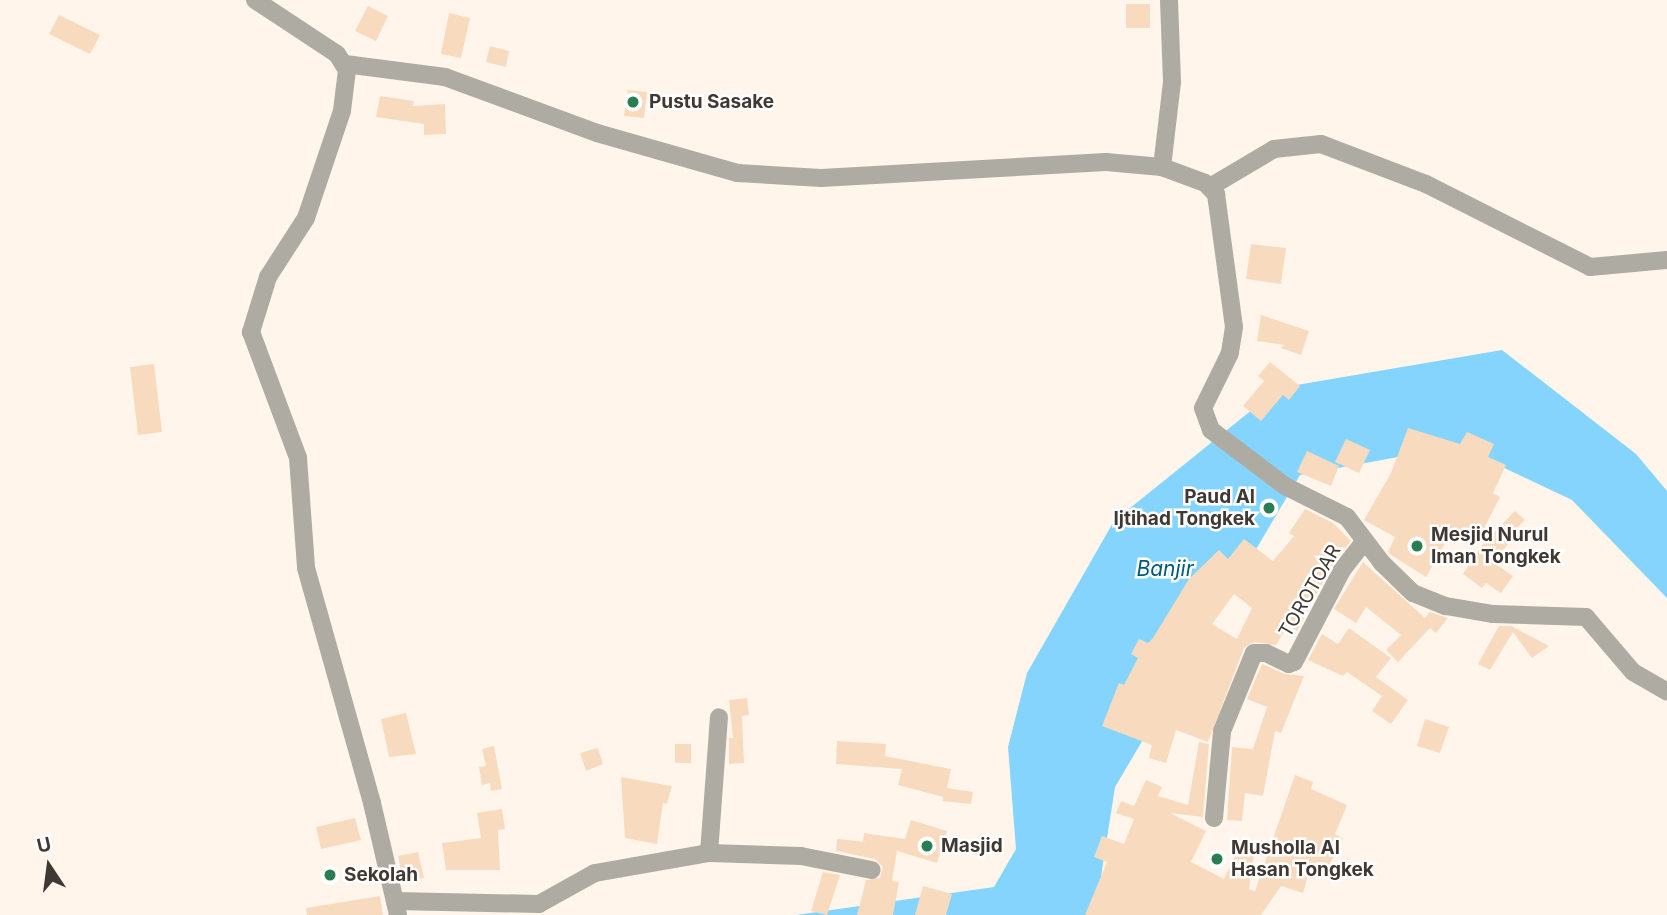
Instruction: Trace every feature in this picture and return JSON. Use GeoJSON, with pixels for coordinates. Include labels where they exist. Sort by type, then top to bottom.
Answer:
{"type":"FeatureCollection","features":[{"type":"Feature","properties":{"kind":"street"},"geometry":{"type":"LineString","coordinates":[[255,0],[345,64],[445,77],[597,133],[737,173],[821,178],[1105,162],[1162,167],[1210,187],[1217,197],[1235,334],[1209,393],[1204,416],[1211,429],[1284,486],[1333,507],[1396,577],[1430,601],[1493,614],[1586,617],[1633,672],[1667,692]]}},
{"type":"Feature","properties":{"kind":"street"},"geometry":{"type":"LineString","coordinates":[[1162,167],[1172,82],[1169,0]]}},
{"type":"Feature","properties":{"kind":"street"},"geometry":{"type":"LineString","coordinates":[[345,64],[342,111],[306,218],[268,278],[251,332],[298,458],[306,568],[372,803],[396,908],[539,904],[595,873],[709,853],[801,856],[872,870]]}},
{"type":"Feature","properties":{"kind":"street"},"geometry":{"type":"LineString","coordinates":[[1210,187],[1274,149],[1321,144],[1426,184],[1590,267],[1667,260]]}},
{"type":"Feature","properties":{"kind":"street","name":"TOROTOAR"},"geometry":{"type":"LineString","coordinates":[[1214,818],[1222,731],[1254,653],[1266,653],[1289,664],[1294,662],[1342,570],[1365,541]]}},
{"type":"Feature","properties":{"kind":"street"},"geometry":{"type":"LineString","coordinates":[[709,853],[719,717]]}},
{"type":"Feature","properties":{"kind":"water","name":"Banjir"},"geometry":{"type":"Polygon","coordinates":[[[1502,350],[1636,454],[1667,491],[1667,598],[1572,500],[1458,446],[1300,475],[1115,787],[1095,915],[796,915],[994,887],[1016,849],[1008,747],[1027,673],[1114,521],[1279,388],[1502,350]]]}},
{"type":"Feature","properties":{"kind":"building"},"geometry":{"type":"Polygon","coordinates":[[[1126,4],[1150,4],[1150,28],[1126,28],[1126,4]]]}},
{"type":"Feature","properties":{"kind":"building"},"geometry":{"type":"Polygon","coordinates":[[[368,6],[388,16],[376,41],[355,31],[368,6]]]}},
{"type":"Feature","properties":{"kind":"building"},"geometry":{"type":"Polygon","coordinates":[[[449,13],[470,18],[461,58],[441,54],[449,13]]]}},
{"type":"Feature","properties":{"kind":"building"},"geometry":{"type":"Polygon","coordinates":[[[59,15],[100,35],[90,54],[49,34],[59,15]]]}},
{"type":"Feature","properties":{"kind":"building"},"geometry":{"type":"Polygon","coordinates":[[[490,46],[509,51],[506,67],[486,62],[490,46]]]}},
{"type":"Feature","properties":{"kind":"building"},"geometry":{"type":"Polygon","coordinates":[[[628,90],[647,92],[644,118],[624,116],[628,90]]]}},
{"type":"Feature","properties":{"kind":"building"},"geometry":{"type":"Polygon","coordinates":[[[380,96],[414,101],[413,106],[445,104],[446,134],[424,135],[424,124],[376,117],[380,96]]]}},
{"type":"Feature","properties":{"kind":"building"},"geometry":{"type":"Polygon","coordinates":[[[1251,244],[1286,248],[1281,284],[1246,279],[1251,244]]]}},
{"type":"Feature","properties":{"kind":"building"},"geometry":{"type":"Polygon","coordinates":[[[1261,315],[1309,331],[1301,355],[1281,348],[1284,345],[1257,341],[1261,315]]]}},
{"type":"Feature","properties":{"kind":"building"},"geometry":{"type":"Polygon","coordinates":[[[1270,362],[1300,386],[1289,400],[1283,395],[1261,421],[1243,406],[1264,381],[1258,376],[1270,362]]]}},
{"type":"Feature","properties":{"kind":"building"},"geometry":{"type":"Polygon","coordinates":[[[154,364],[162,432],[138,435],[130,367],[154,364]]]}},
{"type":"Feature","properties":{"kind":"building"},"geometry":{"type":"Polygon","coordinates":[[[1408,428],[1460,444],[1467,432],[1494,444],[1488,457],[1506,465],[1493,493],[1500,497],[1477,542],[1453,529],[1426,577],[1388,552],[1395,537],[1364,520],[1391,473],[1408,428]]]}},
{"type":"Feature","properties":{"kind":"building"},"geometry":{"type":"Polygon","coordinates":[[[1346,439],[1370,450],[1359,473],[1335,462],[1346,439]]]}},
{"type":"Feature","properties":{"kind":"building"},"geometry":{"type":"Polygon","coordinates":[[[1307,451],[1339,466],[1331,486],[1297,472],[1307,451]]]}},
{"type":"Feature","properties":{"kind":"building"},"geometry":{"type":"Polygon","coordinates":[[[1305,509],[1333,523],[1351,541],[1332,565],[1297,631],[1288,625],[1276,645],[1254,642],[1244,648],[1208,742],[1176,730],[1166,763],[1149,758],[1152,745],[1102,726],[1119,683],[1124,685],[1138,658],[1131,654],[1139,639],[1148,643],[1153,638],[1189,579],[1219,550],[1228,559],[1244,539],[1273,561],[1294,536],[1289,533],[1305,509]],[[1234,594],[1212,624],[1237,639],[1252,608],[1234,594]]]}},
{"type":"Feature","properties":{"kind":"building"},"geometry":{"type":"Polygon","coordinates":[[[1515,511],[1525,520],[1508,537],[1511,540],[1494,563],[1513,576],[1501,593],[1486,583],[1482,588],[1463,574],[1482,545],[1515,511]]]}},
{"type":"Feature","properties":{"kind":"building"},"geometry":{"type":"Polygon","coordinates":[[[1363,562],[1425,618],[1430,612],[1448,618],[1436,633],[1430,628],[1398,662],[1386,650],[1401,635],[1366,607],[1356,623],[1334,609],[1363,562]]]}},
{"type":"Feature","properties":{"kind":"building"},"geometry":{"type":"Polygon","coordinates":[[[1499,626],[1511,626],[1549,646],[1532,658],[1513,632],[1490,670],[1478,664],[1499,626]]]}},
{"type":"Feature","properties":{"kind":"building"},"geometry":{"type":"Polygon","coordinates":[[[1349,628],[1391,658],[1376,677],[1408,700],[1391,724],[1372,711],[1382,696],[1347,672],[1343,676],[1308,660],[1322,634],[1338,644],[1349,628]]]}},
{"type":"Feature","properties":{"kind":"building"},"geometry":{"type":"Polygon","coordinates":[[[1262,664],[1285,674],[1304,676],[1281,733],[1275,731],[1263,796],[1245,793],[1242,821],[1227,820],[1232,747],[1253,749],[1267,707],[1247,699],[1262,664]]]}},
{"type":"Feature","properties":{"kind":"building"},"geometry":{"type":"Polygon","coordinates":[[[747,698],[749,715],[742,716],[744,763],[729,764],[729,738],[733,738],[729,700],[747,698]]]}},
{"type":"Feature","properties":{"kind":"building"},"geometry":{"type":"Polygon","coordinates":[[[406,713],[416,754],[389,757],[381,719],[406,713]]]}},
{"type":"Feature","properties":{"kind":"building"},"geometry":{"type":"Polygon","coordinates":[[[1425,719],[1449,727],[1440,753],[1417,746],[1425,719]]]}},
{"type":"Feature","properties":{"kind":"building"},"geometry":{"type":"Polygon","coordinates":[[[837,741],[886,744],[885,756],[951,769],[947,788],[973,792],[971,804],[943,801],[943,797],[898,785],[902,769],[836,764],[837,741]]]}},
{"type":"Feature","properties":{"kind":"building"},"geometry":{"type":"Polygon","coordinates":[[[1199,742],[1209,744],[1203,817],[1170,813],[1206,831],[1191,862],[1224,879],[1239,848],[1254,855],[1249,889],[1255,891],[1295,775],[1313,782],[1311,789],[1347,805],[1335,834],[1343,838],[1325,873],[1310,868],[1303,893],[1281,886],[1261,915],[1085,915],[1107,862],[1094,857],[1102,836],[1124,844],[1134,819],[1116,813],[1121,801],[1134,806],[1146,780],[1162,787],[1158,796],[1188,805],[1199,742]]]}},
{"type":"Feature","properties":{"kind":"building"},"geometry":{"type":"Polygon","coordinates":[[[675,744],[691,744],[691,763],[675,763],[675,744]]]}},
{"type":"Feature","properties":{"kind":"building"},"geometry":{"type":"Polygon","coordinates":[[[494,746],[502,789],[491,791],[490,783],[482,785],[479,767],[486,766],[482,749],[494,746]]]}},
{"type":"Feature","properties":{"kind":"building"},"geometry":{"type":"Polygon","coordinates":[[[598,748],[603,764],[586,771],[580,753],[598,748]]]}},
{"type":"Feature","properties":{"kind":"building"},"geometry":{"type":"Polygon","coordinates":[[[621,777],[672,786],[667,804],[663,803],[657,844],[625,838],[621,777]]]}},
{"type":"Feature","properties":{"kind":"building"},"geometry":{"type":"Polygon","coordinates":[[[502,809],[505,829],[498,830],[500,870],[446,870],[442,843],[481,838],[477,813],[502,809]]]}},
{"type":"Feature","properties":{"kind":"building"},"geometry":{"type":"Polygon","coordinates":[[[355,818],[361,840],[321,849],[316,827],[355,818]]]}},
{"type":"Feature","properties":{"kind":"building"},"geometry":{"type":"Polygon","coordinates":[[[911,820],[947,831],[937,863],[897,851],[892,881],[899,882],[893,915],[857,915],[866,880],[880,878],[883,867],[875,859],[836,851],[837,839],[867,842],[863,841],[864,833],[905,839],[911,820]]]}},
{"type":"Feature","properties":{"kind":"building"},"geometry":{"type":"Polygon","coordinates":[[[418,852],[424,878],[403,882],[398,856],[418,852]]]}},
{"type":"Feature","properties":{"kind":"building"},"geometry":{"type":"Polygon","coordinates":[[[823,872],[840,875],[827,915],[811,911],[823,872]]]}},
{"type":"Feature","properties":{"kind":"building"},"geometry":{"type":"Polygon","coordinates":[[[923,886],[952,894],[946,915],[915,915],[923,886]]]}},
{"type":"Feature","properties":{"kind":"building"},"geometry":{"type":"Polygon","coordinates":[[[380,896],[383,915],[307,915],[306,908],[380,896]]]}},
{"type":"Feature","properties":{"kind":"place","name":"Pustu Sasake"},"geometry":{"type":"Point","coordinates":[633,102]}},
{"type":"Feature","properties":{"kind":"place","name":"Paud Al Ijtihad Tongkek"},"geometry":{"type":"Point","coordinates":[1269,508]}},
{"type":"Feature","properties":{"kind":"place","name":"Mesjid Nurul Iman Tongkek"},"geometry":{"type":"Point","coordinates":[1417,546]}},
{"type":"Feature","properties":{"kind":"place","name":"Masjid"},"geometry":{"type":"Point","coordinates":[927,846]}},
{"type":"Feature","properties":{"kind":"place","name":"Musholla Al Hasan Tongkek"},"geometry":{"type":"Point","coordinates":[1217,859]}},
{"type":"Feature","properties":{"kind":"place","name":"Sekolah"},"geometry":{"type":"Point","coordinates":[330,875]}}]}
